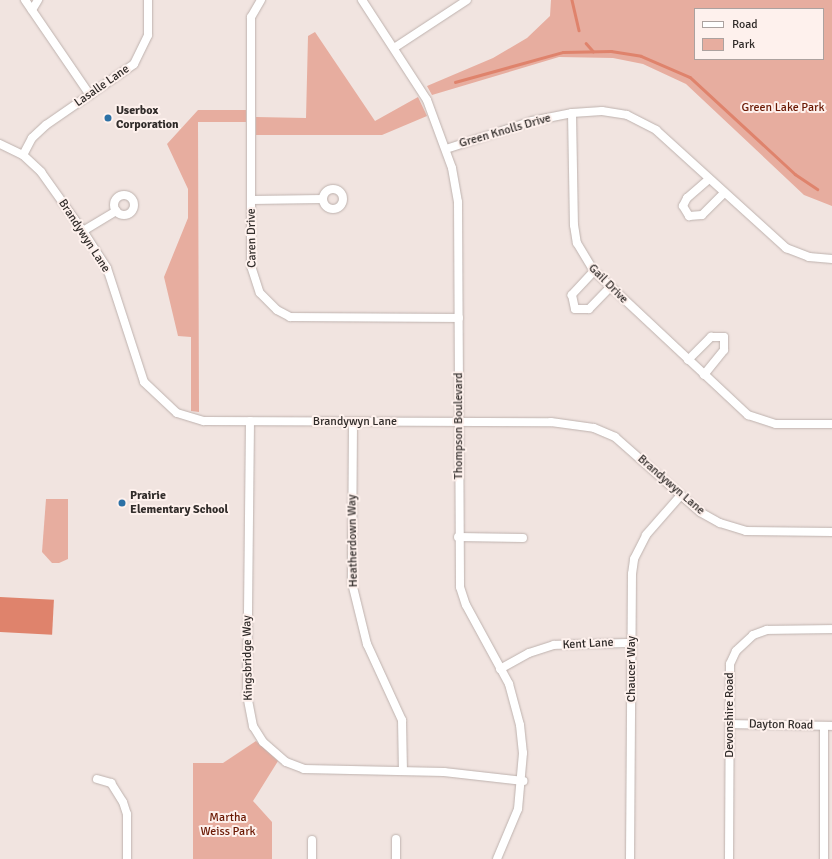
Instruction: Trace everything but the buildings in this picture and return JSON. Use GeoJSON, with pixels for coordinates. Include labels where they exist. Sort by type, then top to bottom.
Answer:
{"type":"FeatureCollection","features":[{"type":"Feature","properties":{"kind":"street"},"geometry":{"type":"LineString","coordinates":[[25,0],[90,95]]}},
{"type":"Feature","properties":{"kind":"street"},"geometry":{"type":"LineString","coordinates":[[32,10],[38,0]]}},
{"type":"Feature","properties":{"kind":"street","name":"Lasalle Lane"},"geometry":{"type":"LineString","coordinates":[[23,155],[32,138],[46,125],[124,73],[142,51],[148,35],[148,0]]}},
{"type":"Feature","properties":{"kind":"street","name":"Caren Drive"},"geometry":{"type":"LineString","coordinates":[[260,0],[251,17],[251,200],[254,281],[277,310],[304,317],[459,318]]}},
{"type":"Feature","properties":{"kind":"street","name":"Thompson Boulevard"},"geometry":{"type":"LineString","coordinates":[[362,0],[427,100],[446,149],[458,202],[458,537],[460,587],[466,605],[500,669],[520,725],[523,782],[518,809],[497,859]]}},
{"type":"Feature","properties":{"kind":"street"},"geometry":{"type":"LineString","coordinates":[[394,48],[467,0]]}},
{"type":"Feature","properties":{"kind":"street","name":"Green Knolls Drive"},"geometry":{"type":"LineString","coordinates":[[446,149],[532,121],[572,113],[602,111],[627,115],[656,130],[786,248],[810,257],[832,259]]}},
{"type":"Feature","properties":{"kind":"street","name":"Gail Drive"},"geometry":{"type":"LineString","coordinates":[[572,113],[574,225],[577,243],[594,271],[704,375],[759,421],[832,424]]}},
{"type":"Feature","properties":{"kind":"street","name":"Brandywyn Lane"},"geometry":{"type":"LineString","coordinates":[[0,144],[23,155],[41,172],[108,268],[134,358],[144,382],[158,398],[177,413],[204,421],[551,422],[594,428],[615,437],[700,512],[746,531],[832,532]]}},
{"type":"Feature","properties":{"kind":"street"},"geometry":{"type":"LineString","coordinates":[[709,179],[687,198],[683,206],[689,216],[702,215],[724,193]]}},
{"type":"Feature","properties":{"kind":"street"},"geometry":{"type":"LineString","coordinates":[[251,200],[323,199]]}},
{"type":"Feature","properties":{"kind":"street"},"geometry":{"type":"LineString","coordinates":[[83,231],[116,211]]}},
{"type":"Feature","properties":{"kind":"street"},"geometry":{"type":"LineString","coordinates":[[594,271],[572,295],[575,309],[589,309],[610,287]]}},
{"type":"Feature","properties":{"kind":"street"},"geometry":{"type":"LineString","coordinates":[[688,360],[711,336],[724,337],[724,350],[704,375]]}},
{"type":"Feature","properties":{"kind":"street","name":"Kingsbridge Way"},"geometry":{"type":"LineString","coordinates":[[250,421],[247,695],[253,726],[272,752],[304,769],[402,771],[523,782]]}},
{"type":"Feature","properties":{"kind":"street","name":"Heatherdown Way"},"geometry":{"type":"LineString","coordinates":[[352,422],[352,583],[366,644],[402,720],[402,771]]}},
{"type":"Feature","properties":{"kind":"street","name":"Chaucer Way"},"geometry":{"type":"LineString","coordinates":[[630,859],[634,560],[646,535],[681,495]]}},
{"type":"Feature","properties":{"kind":"street"},"geometry":{"type":"LineString","coordinates":[[458,537],[523,538]]}},
{"type":"Feature","properties":{"kind":"street","name":"Devonshire Road"},"geometry":{"type":"LineString","coordinates":[[729,859],[730,664],[743,643],[767,630],[832,629]]}},
{"type":"Feature","properties":{"kind":"street","name":"Kent Lane"},"geometry":{"type":"LineString","coordinates":[[500,669],[529,653],[554,646],[632,642]]}},
{"type":"Feature","properties":{"kind":"street","name":"Dayton Road"},"geometry":{"type":"LineString","coordinates":[[730,724],[828,726]]}},
{"type":"Feature","properties":{"kind":"street"},"geometry":{"type":"LineString","coordinates":[[824,859],[828,726]]}},
{"type":"Feature","properties":{"kind":"street"},"geometry":{"type":"LineString","coordinates":[[97,779],[111,784],[123,802],[127,814],[127,859]]}},
{"type":"Feature","properties":{"kind":"street"},"geometry":{"type":"LineString","coordinates":[[396,839],[396,859]]}},
{"type":"Feature","properties":{"kind":"street"},"geometry":{"type":"LineString","coordinates":[[312,840],[312,859]]}},
{"type":"Feature","properties":{"kind":"green space","name":"Green Lake Park"},"geometry":{"type":"Polygon","coordinates":[[[551,0],[832,0],[832,206],[804,195],[686,84],[643,64],[613,58],[559,57],[432,95],[427,86],[493,58],[527,38],[550,16],[551,0]]]}},
{"type":"Feature","properties":{"kind":"green space"},"geometry":{"type":"Polygon","coordinates":[[[315,32],[375,121],[418,97],[427,116],[382,135],[256,135],[256,117],[306,118],[308,36],[315,32]]]}},
{"type":"Feature","properties":{"kind":"green space"},"geometry":{"type":"Polygon","coordinates":[[[198,110],[246,110],[246,122],[198,122],[199,412],[191,411],[191,337],[178,336],[164,277],[188,218],[188,189],[167,144],[198,110]]]}},
{"type":"Feature","properties":{"kind":"green space"},"geometry":{"type":"Polygon","coordinates":[[[46,499],[68,499],[68,559],[59,563],[52,563],[42,552],[46,499]]]}},
{"type":"Feature","properties":{"kind":"green space","name":"Martha Weiss Park"},"geometry":{"type":"Polygon","coordinates":[[[256,741],[278,761],[253,801],[272,822],[272,859],[193,859],[193,763],[223,763],[256,741]]]}},
{"type":"Feature","properties":{"kind":"shaded area"},"geometry":{"type":"Polygon","coordinates":[[[0,597],[54,600],[52,635],[0,632],[0,597]]]}},
{"type":"Feature","properties":{"kind":"waterway"},"geometry":{"type":"LineString","coordinates":[[572,0],[579,30]]}},
{"type":"Feature","properties":{"kind":"waterway"},"geometry":{"type":"LineString","coordinates":[[586,43],[593,51]]}},
{"type":"Feature","properties":{"kind":"waterway"},"geometry":{"type":"LineString","coordinates":[[455,82],[563,52],[611,51],[641,56],[690,77],[795,174],[817,189]]}},
{"type":"Feature","properties":{"kind":"place","name":"Userbox Corporation"},"geometry":{"type":"Point","coordinates":[108,118]}},
{"type":"Feature","properties":{"kind":"place","name":"Prairie Elementary School"},"geometry":{"type":"Point","coordinates":[122,503]}}]}
